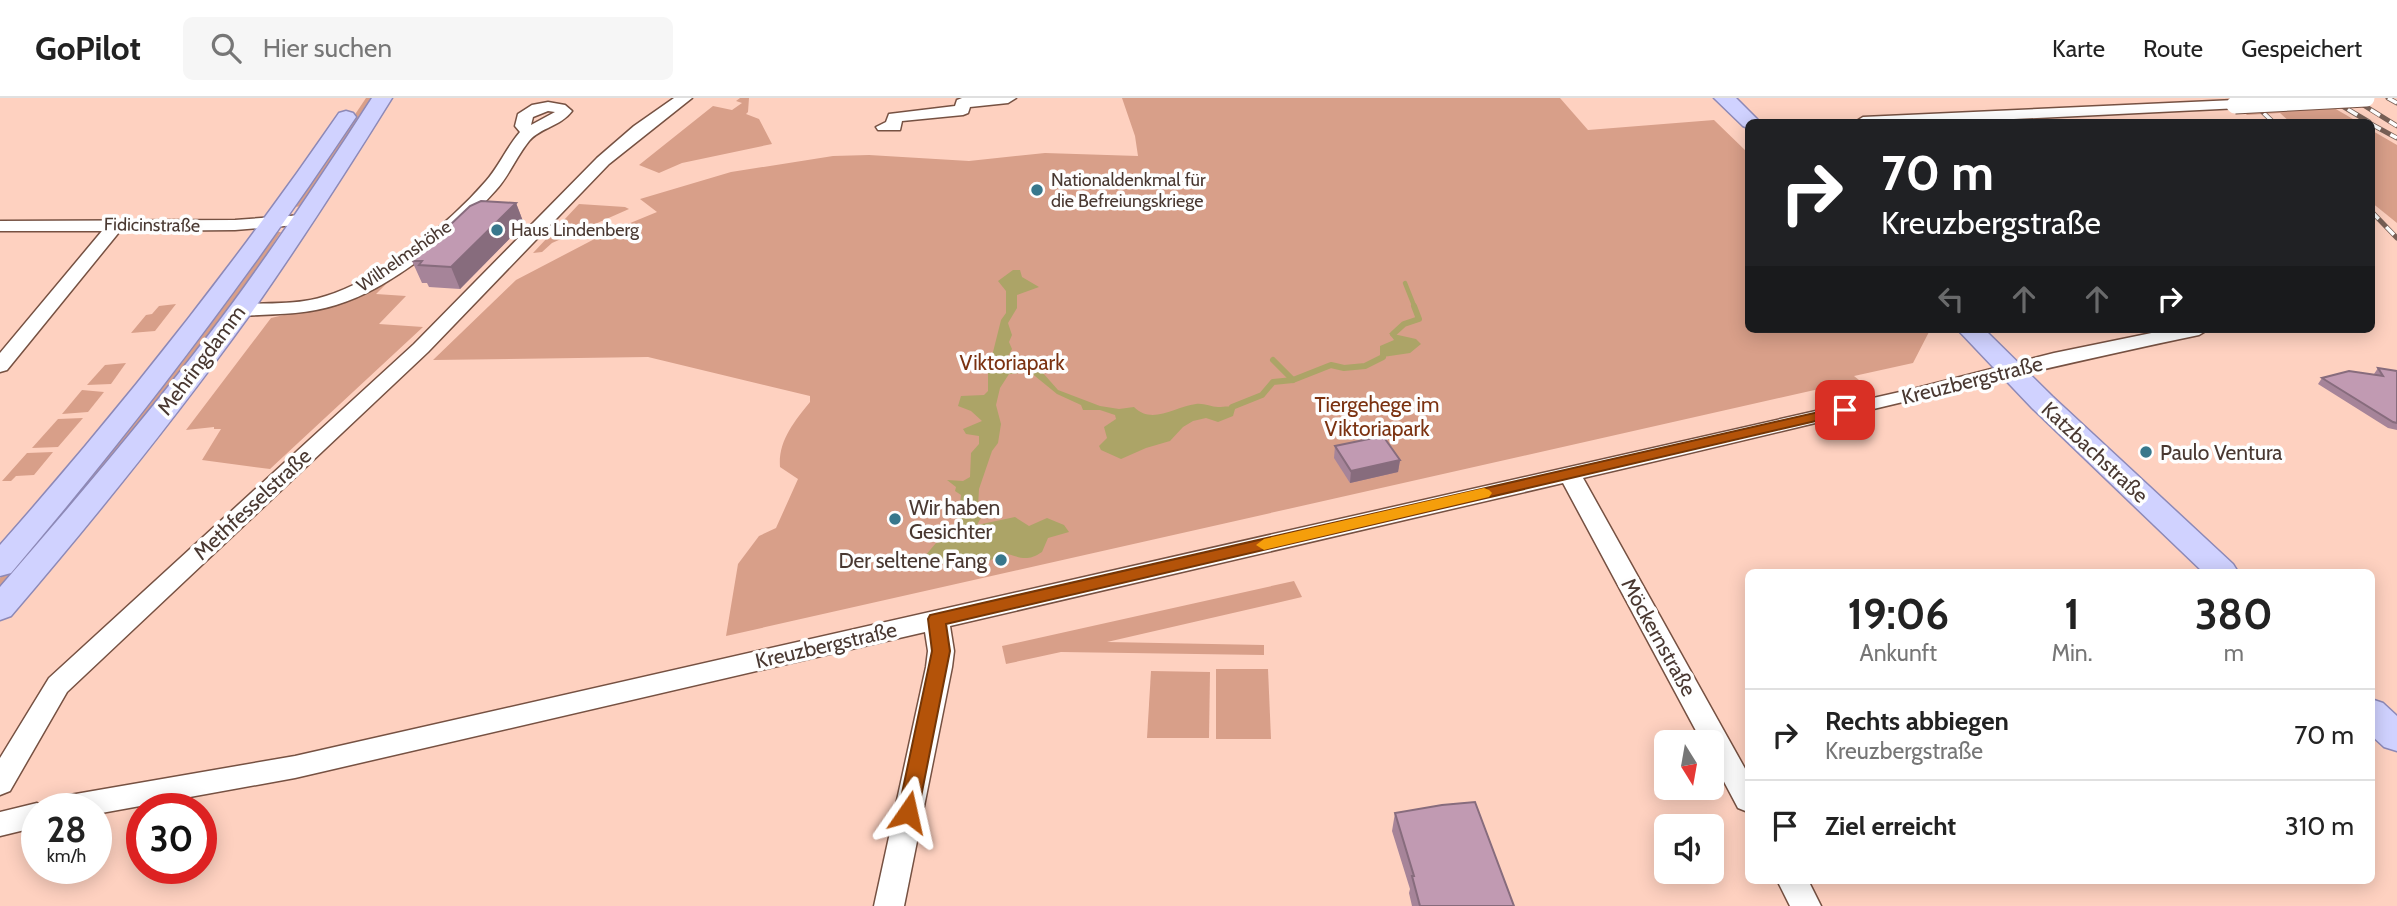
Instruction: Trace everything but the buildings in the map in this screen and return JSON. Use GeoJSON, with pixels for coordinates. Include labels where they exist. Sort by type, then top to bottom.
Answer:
{"type":"FeatureCollection","features":[{"type":"Feature","properties":{"kind":"main road","name":"Mehringdamm"},"geometry":{"type":"LineString","coordinates":[[0,565],[152,385],[275,223],[359,98]]}},
{"type":"Feature","properties":{"kind":"main road","name":"Mehringdamm"},"geometry":{"type":"LineString","coordinates":[[0,608],[114,472],[240,310],[383,98]]}},
{"type":"Feature","properties":{"kind":"main road"},"geometry":{"type":"LineString","coordinates":[[1724,98],[1747,119]]}},
{"type":"Feature","properties":{"kind":"main road","name":"Katzbachstraße"},"geometry":{"type":"LineString","coordinates":[[1974,333],[2219,569]]}},
{"type":"Feature","properties":{"kind":"main road"},"geometry":{"type":"LineString","coordinates":[[2375,717],[2397,737]]}},
{"type":"Feature","properties":{"kind":"street","name":"Methfesselstraße"},"geometry":{"type":"LineString","coordinates":[[0,783],[58,685],[421,348],[603,161],[640,129],[684,98]]}},
{"type":"Feature","properties":{"kind":"street"},"geometry":{"type":"LineString","coordinates":[[884,127],[894,127],[894,117],[963,110],[962,103],[1008,98]]}},
{"type":"Feature","properties":{"kind":"street"},"geometry":{"type":"LineString","coordinates":[[1928,119],[2366,98]]}},
{"type":"Feature","properties":{"kind":"street"},"geometry":{"type":"LineString","coordinates":[[1971,101],[1992,116]]}},
{"type":"Feature","properties":{"kind":"street"},"geometry":{"type":"LineString","coordinates":[[2171,107],[2183,119]]}},
{"type":"Feature","properties":{"kind":"street","name":"Wilhelmshöhe"},"geometry":{"type":"LineString","coordinates":[[240,310],[328,301],[353,293],[373,282],[475,204],[494,183],[528,132]]}},
{"type":"Feature","properties":{"kind":"street","name":"Fidicinstraße"},"geometry":{"type":"LineString","coordinates":[[0,226],[114,227],[303,220]]}},
{"type":"Feature","properties":{"kind":"street"},"geometry":{"type":"LineString","coordinates":[[0,366],[114,227]]}},
{"type":"Feature","properties":{"kind":"street","name":"Kreuzbergstraße"},"geometry":{"type":"LineString","coordinates":[[112,799],[295,767],[2181,333]]}},
{"type":"Feature","properties":{"kind":"street","name":"Möckernstraße"},"geometry":{"type":"LineString","coordinates":[[1569,474],[1745,795]]}},
{"type":"Feature","properties":{"kind":"street"},"geometry":{"type":"LineString","coordinates":[[890,906],[939,667],[941,651],[936,619]]}},
{"type":"Feature","properties":{"kind":"street"},"geometry":{"type":"LineString","coordinates":[[0,824],[21,819]]}},
{"type":"Feature","properties":{"kind":"street"},"geometry":{"type":"LineString","coordinates":[[1794,884],[1806,906]]}},
{"type":"Feature","properties":{"kind":"green space"},"geometry":{"type":"Polygon","coordinates":[[[366,98],[373,98],[305,206],[293,207],[366,98]]]}},
{"type":"Feature","properties":{"kind":"green space"},"geometry":{"type":"Polygon","coordinates":[[[749,98],[746,114],[759,119],[772,144],[682,163],[659,173],[639,165],[713,106],[732,110],[742,103],[736,101],[749,98]]]}},
{"type":"Feature","properties":{"kind":"green space","name":"Viktoriapark"},"geometry":{"type":"Polygon","coordinates":[[[1122,98],[1560,98],[1588,130],[1714,120],[1745,150],[1745,333],[1928,333],[1913,363],[1854,376],[1859,380],[726,636],[738,564],[759,536],[776,528],[798,479],[780,467],[780,458],[784,440],[810,402],[810,396],[648,357],[433,360],[516,280],[606,233],[657,212],[640,199],[731,172],[833,156],[869,155],[969,161],[1045,153],[1138,156],[1135,136],[1122,98]]]}},
{"type":"Feature","properties":{"kind":"green space"},"geometry":{"type":"Polygon","coordinates":[[[2229,98],[2317,98],[2353,119],[2287,119],[2280,113],[2247,115],[2229,98]]]}},
{"type":"Feature","properties":{"kind":"green space"},"geometry":{"type":"Polygon","coordinates":[[[2375,132],[2397,145],[2397,223],[2375,205],[2375,132]]]}},
{"type":"Feature","properties":{"kind":"green space"},"geometry":{"type":"Polygon","coordinates":[[[579,204],[629,209],[552,243],[542,252],[533,253],[579,204]]]}},
{"type":"Feature","properties":{"kind":"green space"},"geometry":{"type":"Polygon","coordinates":[[[276,232],[281,232],[224,319],[0,594],[0,578],[47,524],[276,232]]]}},
{"type":"Feature","properties":{"kind":"green space"},"geometry":{"type":"Polygon","coordinates":[[[386,284],[376,294],[406,296],[379,324],[423,327],[270,469],[202,460],[221,429],[214,427],[186,430],[271,318],[353,299],[386,284]]]}},
{"type":"Feature","properties":{"kind":"green space"},"geometry":{"type":"Polygon","coordinates":[[[176,304],[155,331],[131,333],[146,315],[152,314],[159,306],[176,304]]]}},
{"type":"Feature","properties":{"kind":"green space"},"geometry":{"type":"Polygon","coordinates":[[[126,363],[111,384],[87,385],[105,365],[126,363]]]}},
{"type":"Feature","properties":{"kind":"green space"},"geometry":{"type":"Polygon","coordinates":[[[82,390],[104,392],[88,412],[62,414],[82,390]]]}},
{"type":"Feature","properties":{"kind":"green space"},"geometry":{"type":"Polygon","coordinates":[[[83,418],[58,447],[32,448],[58,419],[83,418]]]}},
{"type":"Feature","properties":{"kind":"green space"},"geometry":{"type":"Polygon","coordinates":[[[53,452],[34,475],[16,476],[11,481],[2,481],[27,453],[53,452]]]}},
{"type":"Feature","properties":{"kind":"green space"},"geometry":{"type":"Polygon","coordinates":[[[1294,581],[1302,597],[1107,642],[1264,645],[1264,655],[1061,652],[1006,664],[1002,646],[1294,581]]]}},
{"type":"Feature","properties":{"kind":"green space"},"geometry":{"type":"Polygon","coordinates":[[[1216,669],[1268,669],[1271,739],[1216,739],[1216,669]]]}},
{"type":"Feature","properties":{"kind":"green space"},"geometry":{"type":"Polygon","coordinates":[[[1151,671],[1210,672],[1209,738],[1147,738],[1151,671]]]}},
{"type":"Feature","properties":{"kind":"shaded area"},"geometry":{"type":"Polygon","coordinates":[[[1013,270],[1020,270],[1022,277],[1039,287],[1017,295],[1017,308],[1008,323],[1012,335],[1009,342],[1012,349],[1005,362],[1006,366],[1034,367],[1058,390],[1100,406],[1119,409],[1134,407],[1148,415],[1196,404],[1235,409],[1233,416],[1218,422],[1206,418],[1193,421],[1170,441],[1121,459],[1101,450],[1099,446],[1107,438],[1104,427],[1116,419],[1115,415],[1100,410],[1083,410],[1081,405],[1057,394],[1030,372],[1009,374],[1000,388],[996,405],[1001,424],[998,443],[992,451],[979,489],[978,507],[982,516],[977,525],[1015,517],[1029,526],[1047,518],[1064,525],[1069,532],[1048,538],[1042,552],[1031,558],[1001,553],[973,567],[954,567],[925,556],[936,543],[955,537],[957,533],[961,495],[947,480],[963,481],[970,477],[971,453],[979,444],[979,436],[966,434],[963,429],[982,421],[971,411],[958,406],[961,396],[984,395],[988,391],[988,373],[980,371],[976,364],[992,356],[1001,320],[1006,313],[1006,291],[998,281],[1013,270]]]}},
{"type":"Feature","properties":{"kind":"shaded area"},"geometry":{"type":"Polygon","coordinates":[[[1389,333],[1416,339],[1421,344],[1410,353],[1383,357],[1380,355],[1380,346],[1394,340],[1389,333]]]}},
{"type":"Feature","properties":{"kind":"waterway"},"geometry":{"type":"LineString","coordinates":[[1405,283],[1415,308]]}},
{"type":"Feature","properties":{"kind":"waterway"},"geometry":{"type":"LineString","coordinates":[[1393,334],[1404,324],[1419,319],[1414,306]]}},
{"type":"Feature","properties":{"kind":"waterway"},"geometry":{"type":"LineString","coordinates":[[1293,380],[1331,365],[1344,368],[1365,366],[1383,357]]}},
{"type":"Feature","properties":{"kind":"waterway"},"geometry":{"type":"LineString","coordinates":[[1273,360],[1293,380]]}},
{"type":"Feature","properties":{"kind":"waterway"},"geometry":{"type":"LineString","coordinates":[[1232,407],[1262,395],[1273,382],[1293,380]]}},
{"type":"Feature","properties":{"kind":"railway"},"geometry":{"type":"LineString","coordinates":[[2248,98],[2270,119]]}},
{"type":"Feature","properties":{"kind":"railway"},"geometry":{"type":"LineString","coordinates":[[2329,98],[2364,119]]}},
{"type":"Feature","properties":{"kind":"railway"},"geometry":{"type":"LineString","coordinates":[[2352,98],[2397,126]]}},
{"type":"Feature","properties":{"kind":"railway"},"geometry":{"type":"LineString","coordinates":[[2388,98],[2397,103]]}},
{"type":"Feature","properties":{"kind":"railway"},"geometry":{"type":"LineString","coordinates":[[2375,126],[2397,138]]}},
{"type":"Feature","properties":{"kind":"railway"},"geometry":{"type":"LineString","coordinates":[[2375,215],[2397,238]]}},
{"type":"Feature","properties":{"kind":"slow traffic"},"geometry":{"type":"LineString","coordinates":[[1264,545],[1484,493]]}},
{"type":"Feature","properties":{"kind":"place","name":"Nationaldenkmal für die Befreiungskriege"},"geometry":{"type":"Point","coordinates":[1037,190]}},
{"type":"Feature","properties":{"kind":"place","name":"Haus Lindenberg"},"geometry":{"type":"Point","coordinates":[497,230]}},
{"type":"Feature","properties":{"kind":"place","name":"Paulo Ventura"},"geometry":{"type":"Point","coordinates":[2146,452]}},
{"type":"Feature","properties":{"kind":"place","name":"Wir haben Gesichter"},"geometry":{"type":"Point","coordinates":[895,519]}},
{"type":"Feature","properties":{"kind":"place","name":"Der seltene Fang"},"geometry":{"type":"Point","coordinates":[1001,560]}},
{"type":"Feature","properties":{"kind":"route"},"geometry":{"type":"LineString","coordinates":[[908,812],[939,667],[941,651],[936,619],[1845,410]]}},
{"type":"Feature","properties":{"kind":"park label","name":"Tiergehege im Viktoriapark"},"geometry":{"type":"Point","coordinates":[1377,416]}}]}
